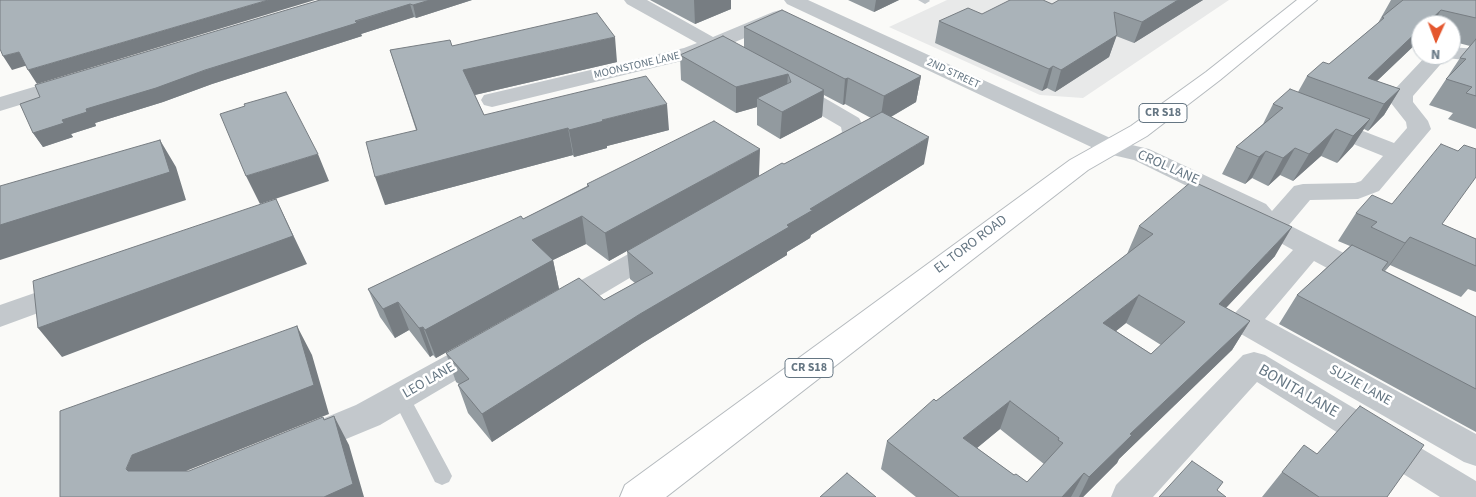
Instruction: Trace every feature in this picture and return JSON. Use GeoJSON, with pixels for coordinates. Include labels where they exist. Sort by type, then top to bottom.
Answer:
{"type":"FeatureCollection","features":[{"type":"Feature","properties":{"kind":"main road","name":"EL TORO ROAD"},"geometry":{"type":"LineString","coordinates":[[638,497],[1079,165],[1112,148],[1213,76],[1308,0]]}},
{"type":"Feature","properties":{"kind":"street"},"geometry":{"type":"LineString","coordinates":[[633,0],[852,123],[854,131],[852,136],[803,166]]}},
{"type":"Feature","properties":{"kind":"street","name":"MOONSTONE LANE"},"geometry":{"type":"LineString","coordinates":[[492,100],[666,60],[713,44],[799,3]]}},
{"type":"Feature","properties":{"kind":"street","name":"2ND STREET"},"geometry":{"type":"LineString","coordinates":[[799,3],[1112,148]]}},
{"type":"Feature","properties":{"kind":"street"},"geometry":{"type":"LineString","coordinates":[[1272,227],[1303,192],[1358,191],[1370,186],[1419,129],[1419,125],[1402,103],[1402,95],[1446,65]]}},
{"type":"Feature","properties":{"kind":"street"},"geometry":{"type":"LineString","coordinates":[[0,104],[95,75]]}},
{"type":"Feature","properties":{"kind":"street"},"geometry":{"type":"LineString","coordinates":[[1306,117],[1397,153]]}},
{"type":"Feature","properties":{"kind":"street","name":"CROL LANE"},"geometry":{"type":"LineString","coordinates":[[1112,148],[1127,168],[1252,224],[1272,227],[1389,288]]}},
{"type":"Feature","properties":{"kind":"street"},"geometry":{"type":"LineString","coordinates":[[538,318],[683,234]]}},
{"type":"Feature","properties":{"kind":"street","name":"SUZIE LANE"},"geometry":{"type":"LineString","coordinates":[[1310,248],[1245,322],[1476,450]]}},
{"type":"Feature","properties":{"kind":"street"},"geometry":{"type":"LineString","coordinates":[[0,316],[92,283]]}},
{"type":"Feature","properties":{"kind":"street","name":"LEO LANE"},"geometry":{"type":"LineString","coordinates":[[278,452],[368,415],[503,338]]}},
{"type":"Feature","properties":{"kind":"street","name":"BONITA LANE"},"geometry":{"type":"LineString","coordinates":[[1129,497],[1254,364],[1471,497]]}},
{"type":"Feature","properties":{"kind":"lane"},"geometry":{"type":"LineString","coordinates":[[401,397],[442,476]]}},
{"type":"Feature","properties":{"kind":"shaded area"},"geometry":{"type":"Polygon","coordinates":[[[947,0],[1229,0],[1083,98],[1040,95],[889,27],[947,0]]]}},
{"type":"Feature","properties":{"kind":"building"},"geometry":{"type":"Polygon","coordinates":[[[0,0],[268,0],[28,70],[19,52],[3,56],[0,49],[0,0]]]}},
{"type":"Feature","properties":{"kind":"building"},"geometry":{"type":"Polygon","coordinates":[[[320,0],[430,0],[413,5],[410,4],[355,21],[357,23],[86,109],[87,112],[62,120],[64,123],[33,133],[20,104],[40,97],[35,85],[320,0]]]}},
{"type":"Feature","properties":{"kind":"building"},"geometry":{"type":"Polygon","coordinates":[[[1010,0],[1043,0],[1052,4],[1059,0],[1178,0],[1142,22],[1114,12],[1117,35],[1061,70],[1053,66],[1049,69],[939,21],[968,8],[982,14],[1010,0]]]}},
{"type":"Feature","properties":{"kind":"building"},"geometry":{"type":"Polygon","coordinates":[[[1403,0],[1476,0],[1476,18],[1441,10],[1436,15],[1411,15],[1411,37],[1368,78],[1400,89],[1384,104],[1307,76],[1323,62],[1329,64],[1384,18],[1382,17],[1403,0]]]}},
{"type":"Feature","properties":{"kind":"building"},"geometry":{"type":"Polygon","coordinates":[[[782,10],[921,76],[884,96],[848,78],[845,79],[744,27],[782,10]]]}},
{"type":"Feature","properties":{"kind":"building"},"geometry":{"type":"Polygon","coordinates":[[[597,13],[615,37],[463,70],[484,115],[646,76],[667,104],[375,177],[366,142],[417,130],[390,50],[450,40],[452,46],[597,13]]]}},
{"type":"Feature","properties":{"kind":"building"},"geometry":{"type":"Polygon","coordinates":[[[723,36],[824,90],[782,112],[757,98],[791,82],[788,74],[736,87],[680,55],[723,36]]]}},
{"type":"Feature","properties":{"kind":"building"},"geometry":{"type":"Polygon","coordinates":[[[1476,39],[1476,96],[1466,93],[1472,87],[1446,79],[1466,59],[1461,57],[1476,39]]]}},
{"type":"Feature","properties":{"kind":"building"},"geometry":{"type":"Polygon","coordinates":[[[1290,89],[1370,119],[1353,136],[1336,129],[1309,154],[1295,148],[1283,158],[1266,151],[1259,157],[1236,147],[1283,108],[1273,104],[1290,89]]]}},
{"type":"Feature","properties":{"kind":"building"},"geometry":{"type":"Polygon","coordinates":[[[286,92],[318,154],[246,176],[220,114],[245,106],[244,104],[286,92]]]}},
{"type":"Feature","properties":{"kind":"building"},"geometry":{"type":"Polygon","coordinates":[[[882,112],[929,137],[810,209],[813,210],[787,225],[789,227],[640,314],[482,414],[458,385],[469,379],[446,353],[579,278],[604,300],[653,273],[627,251],[782,163],[784,164],[882,112]]]}},
{"type":"Feature","properties":{"kind":"building"},"geometry":{"type":"Polygon","coordinates":[[[714,121],[760,149],[605,233],[582,216],[532,240],[553,260],[425,330],[423,327],[419,328],[398,302],[383,309],[368,289],[521,216],[523,219],[589,186],[587,184],[714,121]]]}},
{"type":"Feature","properties":{"kind":"building"},"geometry":{"type":"Polygon","coordinates":[[[160,140],[170,172],[0,225],[0,186],[160,140]]]}},
{"type":"Feature","properties":{"kind":"building"},"geometry":{"type":"Polygon","coordinates":[[[1441,144],[1458,151],[1464,145],[1476,149],[1476,177],[1442,224],[1476,239],[1476,266],[1410,237],[1405,243],[1371,227],[1377,222],[1356,213],[1372,195],[1392,204],[1441,144]]]}},
{"type":"Feature","properties":{"kind":"building"},"geometry":{"type":"Polygon","coordinates":[[[1192,181],[1292,227],[1219,304],[1250,321],[1130,434],[1132,435],[1089,477],[1084,473],[1062,497],[959,497],[887,441],[934,399],[936,401],[1153,234],[1139,226],[1192,181]],[[1139,295],[1103,323],[1151,354],[1185,322],[1139,295]],[[1010,401],[963,438],[1014,475],[1016,474],[1027,482],[1063,443],[1010,401]]]}},
{"type":"Feature","properties":{"kind":"building"},"geometry":{"type":"Polygon","coordinates":[[[276,199],[293,236],[38,328],[33,281],[276,199]]]}},
{"type":"Feature","properties":{"kind":"building"},"geometry":{"type":"Polygon","coordinates":[[[1352,245],[1388,262],[1382,270],[1476,317],[1476,389],[1297,295],[1352,245]]]}},
{"type":"Feature","properties":{"kind":"building"},"geometry":{"type":"Polygon","coordinates":[[[297,326],[314,385],[132,455],[126,469],[128,471],[189,471],[323,417],[324,420],[334,416],[353,484],[324,497],[60,497],[60,411],[297,326]]]}},
{"type":"Feature","properties":{"kind":"building"},"geometry":{"type":"Polygon","coordinates":[[[1360,406],[1424,445],[1387,497],[1319,497],[1282,472],[1304,445],[1317,454],[1360,406]]]}},
{"type":"Feature","properties":{"kind":"building"},"geometry":{"type":"Polygon","coordinates":[[[1192,461],[1223,482],[1217,490],[1226,497],[1159,497],[1192,461]]]}},
{"type":"Feature","properties":{"kind":"building"},"geometry":{"type":"Polygon","coordinates":[[[847,473],[876,497],[820,497],[847,473]]]}}]}
